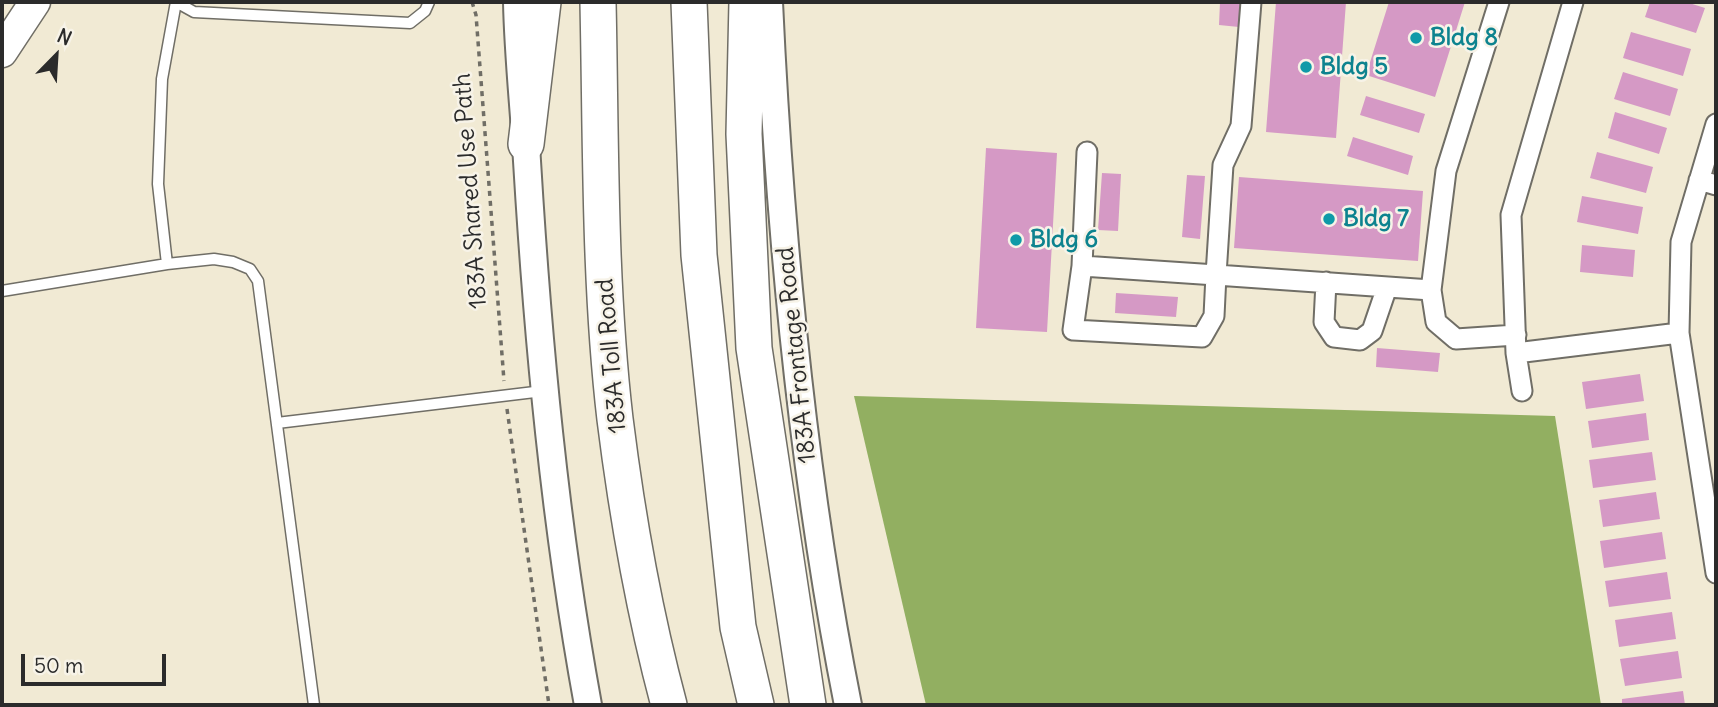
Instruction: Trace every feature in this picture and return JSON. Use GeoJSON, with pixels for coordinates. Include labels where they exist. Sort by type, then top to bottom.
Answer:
{"type":"FeatureCollection","features":[{"type":"Feature","properties":{"kind":"highway"},"geometry":{"type":"LineString","coordinates":[[526,144],[543,2]]}},
{"type":"Feature","properties":{"kind":"highway","name":"183A Toll Road"},"geometry":{"type":"LineString","coordinates":[[598,2],[604,252],[615,419],[651,637],[669,705]]}},
{"type":"Feature","properties":{"kind":"highway"},"geometry":{"type":"LineString","coordinates":[[689,2],[701,268],[738,626],[757,705]]}},
{"type":"Feature","properties":{"kind":"highway"},"geometry":{"type":"LineString","coordinates":[[747,2],[744,134],[754,348],[808,705]]}},
{"type":"Feature","properties":{"kind":"main road"},"geometry":{"type":"LineString","coordinates":[[2,52],[35,2]]}},
{"type":"Feature","properties":{"kind":"main road"},"geometry":{"type":"LineString","coordinates":[[517,2],[518,56],[544,391],[557,513],[588,705]]}},
{"type":"Feature","properties":{"kind":"main road","name":"183A Frontage Road"},"geometry":{"type":"LineString","coordinates":[[769,2],[774,115],[791,312],[810,474],[848,705]]}},
{"type":"Feature","properties":{"kind":"street"},"geometry":{"type":"LineString","coordinates":[[1087,152],[1082,266],[1073,330],[1202,337],[1214,316],[1223,165],[1241,126],[1251,2]]}},
{"type":"Feature","properties":{"kind":"street"},"geometry":{"type":"LineString","coordinates":[[1499,2],[1446,171],[1431,290],[1436,323],[1456,339],[1516,344],[1679,333]]}},
{"type":"Feature","properties":{"kind":"street"},"geometry":{"type":"LineString","coordinates":[[1522,391],[1516,344],[1511,215],[1573,2]]}},
{"type":"Feature","properties":{"kind":"street"},"geometry":{"type":"LineString","coordinates":[[1716,124],[1708,182],[1681,242],[1679,333],[1716,573]]}},
{"type":"Feature","properties":{"kind":"street"},"geometry":{"type":"LineString","coordinates":[[1082,266],[1431,290]]}},
{"type":"Feature","properties":{"kind":"street"},"geometry":{"type":"LineString","coordinates":[[1325,282],[1324,322],[1334,337],[1360,340],[1372,331],[1387,287]]}},
{"type":"Feature","properties":{"kind":"lane"},"geometry":{"type":"LineString","coordinates":[[167,264],[158,184],[162,79],[176,2],[194,12],[410,23],[425,11],[429,2]]}},
{"type":"Feature","properties":{"kind":"lane"},"geometry":{"type":"LineString","coordinates":[[2,291],[167,264],[214,260],[233,262],[250,269],[258,281],[314,705]]}},
{"type":"Feature","properties":{"kind":"lane"},"geometry":{"type":"LineString","coordinates":[[277,423],[544,391]]}},
{"type":"Feature","properties":{"kind":"path","name":"183A Shared Use Path"},"geometry":{"type":"LineString","coordinates":[[472,2],[503,378]]}},
{"type":"Feature","properties":{"kind":"path"},"geometry":{"type":"LineString","coordinates":[[507,409],[529,585],[549,705]]}},
{"type":"Feature","properties":{"kind":"green space"},"geometry":{"type":"Polygon","coordinates":[[[854,396],[1555,416],[1601,705],[926,705],[854,396]]]}},
{"type":"Feature","properties":{"kind":"building"},"geometry":{"type":"Polygon","coordinates":[[[1220,2],[1240,2],[1239,27],[1219,25],[1220,2]]]}},
{"type":"Feature","properties":{"kind":"building","name":"Bldg 5"},"geometry":{"type":"Polygon","coordinates":[[[1276,2],[1346,2],[1336,138],[1266,132],[1276,2]]]}},
{"type":"Feature","properties":{"kind":"building","name":"Bldg 8"},"geometry":{"type":"Polygon","coordinates":[[[1389,2],[1465,2],[1435,97],[1366,75],[1389,2]]]}},
{"type":"Feature","properties":{"kind":"building"},"geometry":{"type":"Polygon","coordinates":[[[1650,2],[1686,2],[1705,8],[1696,33],[1645,17],[1650,2]]]}},
{"type":"Feature","properties":{"kind":"building"},"geometry":{"type":"Polygon","coordinates":[[[1631,32],[1691,49],[1683,76],[1623,58],[1631,32]]]}},
{"type":"Feature","properties":{"kind":"building"},"geometry":{"type":"Polygon","coordinates":[[[1623,72],[1678,89],[1670,116],[1614,99],[1623,72]]]}},
{"type":"Feature","properties":{"kind":"building"},"geometry":{"type":"Polygon","coordinates":[[[1366,96],[1425,114],[1419,133],[1360,115],[1366,96]]]}},
{"type":"Feature","properties":{"kind":"building"},"geometry":{"type":"Polygon","coordinates":[[[1615,112],[1667,128],[1659,154],[1608,138],[1615,112]]]}},
{"type":"Feature","properties":{"kind":"building"},"geometry":{"type":"Polygon","coordinates":[[[1353,137],[1413,156],[1408,175],[1347,156],[1353,137]]]}},
{"type":"Feature","properties":{"kind":"building","name":"Bldg 6"},"geometry":{"type":"Polygon","coordinates":[[[986,148],[1057,153],[1047,332],[976,328],[986,148]]]}},
{"type":"Feature","properties":{"kind":"building"},"geometry":{"type":"Polygon","coordinates":[[[1597,152],[1653,167],[1646,193],[1590,178],[1597,152]]]}},
{"type":"Feature","properties":{"kind":"building"},"geometry":{"type":"Polygon","coordinates":[[[1102,173],[1121,174],[1118,231],[1098,230],[1102,173]]]}},
{"type":"Feature","properties":{"kind":"building"},"geometry":{"type":"Polygon","coordinates":[[[1187,175],[1205,176],[1200,239],[1182,237],[1187,175]]]}},
{"type":"Feature","properties":{"kind":"building","name":"Bldg 7"},"geometry":{"type":"Polygon","coordinates":[[[1239,177],[1423,191],[1418,261],[1234,248],[1239,177]]]}},
{"type":"Feature","properties":{"kind":"building"},"geometry":{"type":"Polygon","coordinates":[[[1582,196],[1643,207],[1638,234],[1577,222],[1582,196]]]}},
{"type":"Feature","properties":{"kind":"building"},"geometry":{"type":"Polygon","coordinates":[[[1582,245],[1635,250],[1633,277],[1580,272],[1582,245]]]}},
{"type":"Feature","properties":{"kind":"building"},"geometry":{"type":"Polygon","coordinates":[[[1116,293],[1178,297],[1176,317],[1115,313],[1116,293]]]}},
{"type":"Feature","properties":{"kind":"building"},"geometry":{"type":"Polygon","coordinates":[[[1377,348],[1440,353],[1438,372],[1376,367],[1377,348]]]}},
{"type":"Feature","properties":{"kind":"building"},"geometry":{"type":"Polygon","coordinates":[[[1640,374],[1644,401],[1586,409],[1582,382],[1640,374]]]}},
{"type":"Feature","properties":{"kind":"building"},"geometry":{"type":"Polygon","coordinates":[[[1646,413],[1649,440],[1592,448],[1588,421],[1646,413]]]}},
{"type":"Feature","properties":{"kind":"building"},"geometry":{"type":"Polygon","coordinates":[[[1652,452],[1656,480],[1593,488],[1589,460],[1652,452]]]}},
{"type":"Feature","properties":{"kind":"building"},"geometry":{"type":"Polygon","coordinates":[[[1656,492],[1660,519],[1603,527],[1599,500],[1656,492]]]}},
{"type":"Feature","properties":{"kind":"building"},"geometry":{"type":"Polygon","coordinates":[[[1662,532],[1666,559],[1604,568],[1600,541],[1662,532]]]}},
{"type":"Feature","properties":{"kind":"building"},"geometry":{"type":"Polygon","coordinates":[[[1667,572],[1671,599],[1609,607],[1605,581],[1667,572]]]}},
{"type":"Feature","properties":{"kind":"building"},"geometry":{"type":"Polygon","coordinates":[[[1672,612],[1676,639],[1619,647],[1615,620],[1672,612]]]}},
{"type":"Feature","properties":{"kind":"building"},"geometry":{"type":"Polygon","coordinates":[[[1678,651],[1682,678],[1625,686],[1620,659],[1678,651]]]}},
{"type":"Feature","properties":{"kind":"building"},"geometry":{"type":"Polygon","coordinates":[[[1683,691],[1685,705],[1622,705],[1622,699],[1683,691]]]}},
{"type":"Feature","properties":{"kind":"place","name":"Bldg 8"},"geometry":{"type":"Point","coordinates":[1416,38]}},
{"type":"Feature","properties":{"kind":"place","name":"Bldg 5"},"geometry":{"type":"Point","coordinates":[1306,67]}},
{"type":"Feature","properties":{"kind":"place","name":"Bldg 7"},"geometry":{"type":"Point","coordinates":[1329,219]}},
{"type":"Feature","properties":{"kind":"place","name":"Bldg 6"},"geometry":{"type":"Point","coordinates":[1016,240]}}]}
